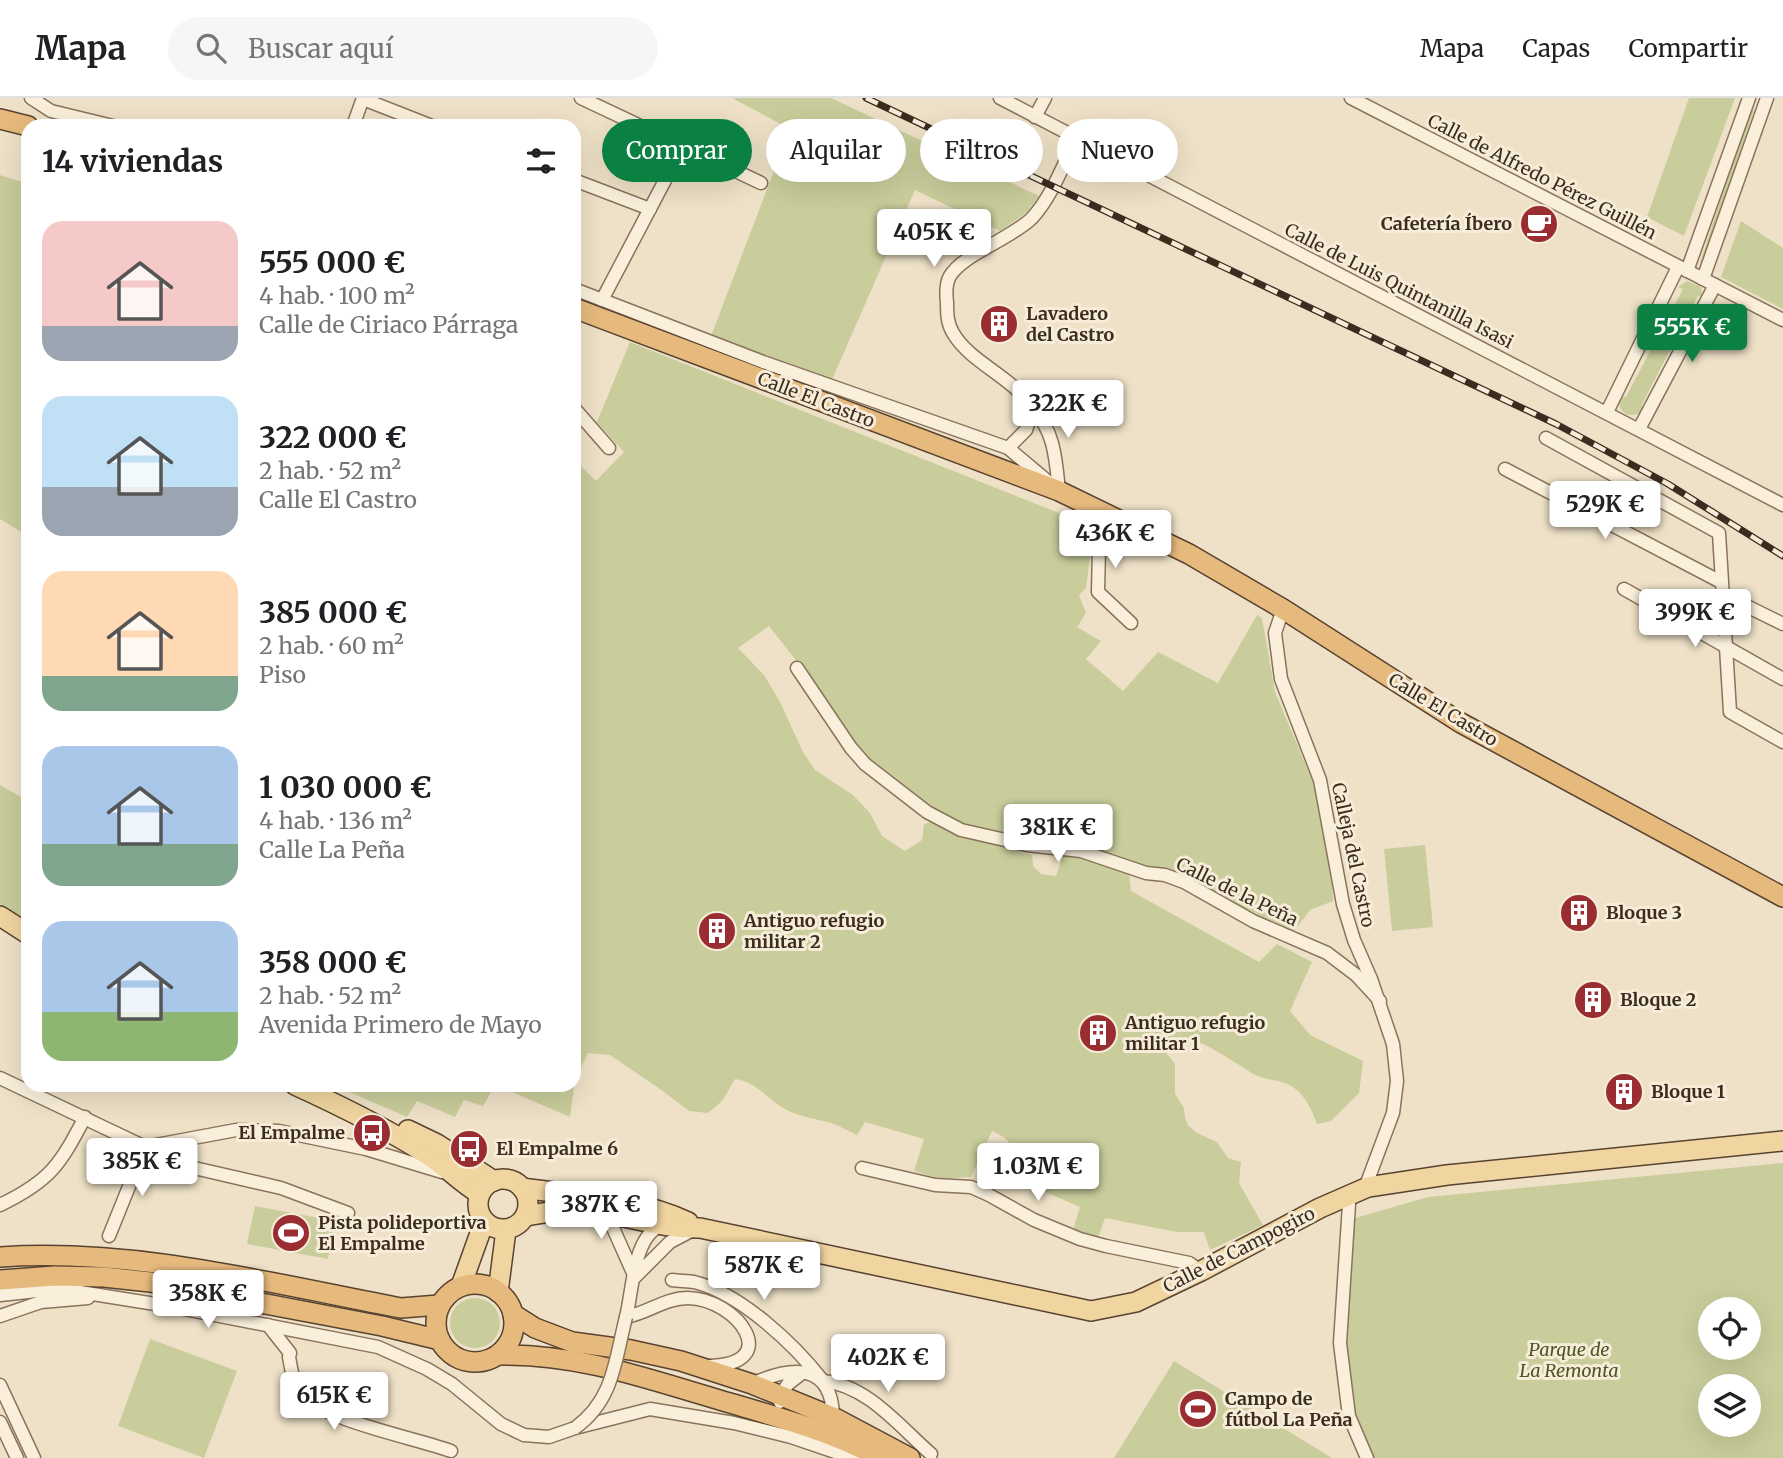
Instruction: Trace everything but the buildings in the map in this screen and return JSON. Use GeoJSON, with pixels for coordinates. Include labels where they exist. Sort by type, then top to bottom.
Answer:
{"type":"FeatureCollection","features":[{"type":"Feature","properties":{"kind":"highway"},"geometry":{"type":"LineString","coordinates":[[0,119],[21,124]]}},
{"type":"Feature","properties":{"kind":"highway","name":"Calle El Castro"},"geometry":{"type":"LineString","coordinates":[[581,311],[1059,491],[1109,513],[1189,554],[1283,609],[1461,723],[1783,897]]}},
{"type":"Feature","properties":{"kind":"highway"},"geometry":{"type":"LineString","coordinates":[[0,1257],[46,1254],[157,1263],[401,1308],[439,1305]]}},
{"type":"Feature","properties":{"kind":"highway"},"geometry":{"type":"LineString","coordinates":[[0,1280],[55,1276],[150,1282],[382,1326],[440,1340]]}},
{"type":"Feature","properties":{"kind":"highway"},"geometry":{"type":"LineString","coordinates":[[881,1458],[858,1446],[649,1378],[570,1359],[535,1355],[498,1356],[480,1363],[471,1363],[452,1354],[440,1340],[436,1322],[439,1305],[450,1292],[461,1286],[482,1285],[498,1292],[513,1314],[535,1328],[572,1342],[631,1350],[681,1361],[752,1384],[834,1417],[910,1458]]}},
{"type":"Feature","properties":{"kind":"highway"},"geometry":{"type":"LineString","coordinates":[[498,1356],[512,1334],[513,1314]]}},
{"type":"Feature","properties":{"kind":"main road"},"geometry":{"type":"LineString","coordinates":[[0,916],[21,930]]}},
{"type":"Feature","properties":{"kind":"main road"},"geometry":{"type":"LineString","coordinates":[[310,1092],[354,1112],[409,1130],[436,1144],[468,1176]]}},
{"type":"Feature","properties":{"kind":"main road"},"geometry":{"type":"LineString","coordinates":[[354,1112],[420,1158],[468,1176],[487,1187]]}},
{"type":"Feature","properties":{"kind":"main road","name":"Calle de Campogiro"},"geometry":{"type":"LineString","coordinates":[[522,1188],[589,1196],[661,1211],[693,1224],[1091,1311],[1136,1302],[1356,1192],[1447,1175],[1783,1141]]}},
{"type":"Feature","properties":{"kind":"main road"},"geometry":{"type":"LineString","coordinates":[[504,1179],[514,1181],[522,1188],[527,1196],[528,1206],[526,1216],[518,1225],[506,1230],[494,1228],[484,1222],[477,1204],[487,1187],[504,1179]]}},
{"type":"Feature","properties":{"kind":"main road","name":"Calle de Campogiro"},"geometry":{"type":"LineString","coordinates":[[526,1216],[561,1210],[595,1211],[659,1226],[693,1224]]}},
{"type":"Feature","properties":{"kind":"main road"},"geometry":{"type":"LineString","coordinates":[[461,1286],[484,1222]]}},
{"type":"Feature","properties":{"kind":"main road"},"geometry":{"type":"LineString","coordinates":[[498,1292],[506,1230]]}},
{"type":"Feature","properties":{"kind":"street"},"geometry":{"type":"LineString","coordinates":[[32,98],[51,111],[84,119]]}},
{"type":"Feature","properties":{"kind":"street"},"geometry":{"type":"LineString","coordinates":[[581,98],[626,119]]}},
{"type":"Feature","properties":{"kind":"street","name":"Calle de Luis Quintanilla Isasi"},"geometry":{"type":"LineString","coordinates":[[1000,98],[1057,128]]}},
{"type":"Feature","properties":{"kind":"street"},"geometry":{"type":"LineString","coordinates":[[1035,117],[1045,98]]}},
{"type":"Feature","properties":{"kind":"street","name":"Calle de Alfredo Pérez Guillén"},"geometry":{"type":"LineString","coordinates":[[1351,98],[1709,282]]}},
{"type":"Feature","properties":{"kind":"street"},"geometry":{"type":"LineString","coordinates":[[1607,412],[1683,269],[1749,98]]}},
{"type":"Feature","properties":{"kind":"street"},"geometry":{"type":"LineString","coordinates":[[1639,429],[1709,282],[1767,98]]}},
{"type":"Feature","properties":{"kind":"street"},"geometry":{"type":"LineString","coordinates":[[356,119],[363,99],[414,119]]}},
{"type":"Feature","properties":{"kind":"street"},"geometry":{"type":"LineString","coordinates":[[1057,177],[1046,199],[1032,218],[1013,233],[958,266],[948,278],[946,296],[948,324],[954,335],[981,362],[1026,397],[1033,410],[1044,419],[1056,460],[1059,491]]}},
{"type":"Feature","properties":{"kind":"street"},"geometry":{"type":"LineString","coordinates":[[752,179],[761,183]]}},
{"type":"Feature","properties":{"kind":"street"},"geometry":{"type":"LineString","coordinates":[[602,300],[664,182]]}},
{"type":"Feature","properties":{"kind":"street","name":"Calle de Luis Quintanilla Isasi"},"geometry":{"type":"LineString","coordinates":[[1161,182],[1783,505]]}},
{"type":"Feature","properties":{"kind":"street"},"geometry":{"type":"LineString","coordinates":[[581,183],[650,209]]}},
{"type":"Feature","properties":{"kind":"street"},"geometry":{"type":"LineString","coordinates":[[1709,282],[1783,320]]}},
{"type":"Feature","properties":{"kind":"street","name":"Calle El Castro"},"geometry":{"type":"LineString","coordinates":[[581,292],[763,362],[1007,448],[1059,491]]}},
{"type":"Feature","properties":{"kind":"street"},"geometry":{"type":"LineString","coordinates":[[1007,448],[1026,430],[1033,410]]}},
{"type":"Feature","properties":{"kind":"street"},"geometry":{"type":"LineString","coordinates":[[581,416],[609,448]]}},
{"type":"Feature","properties":{"kind":"street"},"geometry":{"type":"LineString","coordinates":[[1546,438],[1719,533],[1730,712],[1783,742]]}},
{"type":"Feature","properties":{"kind":"street"},"geometry":{"type":"LineString","coordinates":[[1505,469],[1783,624]]}},
{"type":"Feature","properties":{"kind":"street"},"geometry":{"type":"LineString","coordinates":[[1109,513],[1099,549],[1098,592],[1131,623]]}},
{"type":"Feature","properties":{"kind":"street"},"geometry":{"type":"LineString","coordinates":[[1624,589],[1783,679]]}},
{"type":"Feature","properties":{"kind":"street","name":"Calleja del Castro"},"geometry":{"type":"LineString","coordinates":[[1283,609],[1275,633],[1281,679],[1320,780],[1343,904],[1354,940],[1380,1001],[1393,1044],[1397,1082],[1393,1113],[1349,1204],[1340,1343],[1349,1416],[1367,1458]]}},
{"type":"Feature","properties":{"kind":"street","name":"Calle de la Peña"},"geometry":{"type":"LineString","coordinates":[[797,668],[851,748],[865,764],[927,813],[961,830],[1007,842],[1081,851],[1146,873],[1165,875],[1184,882],[1253,920],[1327,953],[1356,975],[1380,1001]]}},
{"type":"Feature","properties":{"kind":"street"},"geometry":{"type":"LineString","coordinates":[[0,1079],[21,1088]]}},
{"type":"Feature","properties":{"kind":"street"},"geometry":{"type":"LineString","coordinates":[[29,1092],[177,1164],[281,1188],[348,1213]]}},
{"type":"Feature","properties":{"kind":"street"},"geometry":{"type":"LineString","coordinates":[[0,1205],[27,1192],[45,1179],[67,1151],[85,1117]]}},
{"type":"Feature","properties":{"kind":"street"},"geometry":{"type":"LineString","coordinates":[[145,1147],[236,1130],[279,1131],[420,1158]]}},
{"type":"Feature","properties":{"kind":"street"},"geometry":{"type":"LineString","coordinates":[[108,1236],[145,1147]]}},
{"type":"Feature","properties":{"kind":"street"},"geometry":{"type":"LineString","coordinates":[[862,1168],[935,1185],[971,1187],[1034,1220],[1080,1239],[1189,1263],[1201,1271]]}},
{"type":"Feature","properties":{"kind":"street"},"geometry":{"type":"LineString","coordinates":[[561,1210],[600,1217],[609,1223],[635,1277]]}},
{"type":"Feature","properties":{"kind":"street"},"geometry":{"type":"LineString","coordinates":[[635,1277],[670,1242],[693,1224]]}},
{"type":"Feature","properties":{"kind":"street"},"geometry":{"type":"LineString","coordinates":[[575,1428],[599,1406],[608,1389],[635,1277],[635,1262],[640,1248],[659,1226]]}},
{"type":"Feature","properties":{"kind":"street"},"geometry":{"type":"LineString","coordinates":[[0,1295],[74,1291],[378,1347],[405,1358],[452,1384],[501,1424],[524,1434],[549,1437],[650,1409],[790,1426],[821,1425],[834,1417],[833,1398],[807,1360],[737,1302],[695,1283],[672,1280]]}},
{"type":"Feature","properties":{"kind":"street"},"geometry":{"type":"LineString","coordinates":[[2,1317],[41,1302],[112,1297]]}},
{"type":"Feature","properties":{"kind":"street"},"geometry":{"type":"LineString","coordinates":[[626,1317],[638,1315],[664,1302],[687,1298],[703,1299],[720,1306],[746,1328],[750,1348],[733,1364],[705,1366],[681,1361]]}},
{"type":"Feature","properties":{"kind":"street"},"geometry":{"type":"LineString","coordinates":[[268,1325],[290,1353]]}},
{"type":"Feature","properties":{"kind":"street"},"geometry":{"type":"LineString","coordinates":[[310,1334],[289,1357],[298,1391],[313,1405],[452,1451]]}},
{"type":"Feature","properties":{"kind":"street"},"geometry":{"type":"LineString","coordinates":[[752,1384],[772,1374],[787,1371],[802,1373],[822,1381],[837,1382],[854,1389],[931,1454]]}},
{"type":"Feature","properties":{"kind":"street"},"geometry":{"type":"LineString","coordinates":[[802,1373],[788,1384],[780,1395],[790,1426],[853,1458]]}},
{"type":"Feature","properties":{"kind":"street"},"geometry":{"type":"LineString","coordinates":[[0,1385],[34,1458]]}},
{"type":"Feature","properties":{"kind":"street"},"geometry":{"type":"LineString","coordinates":[[0,1422],[17,1458]]}},
{"type":"Feature","properties":{"kind":"green space"},"geometry":{"type":"Polygon","coordinates":[[[732,98],[831,98],[876,119],[771,119],[732,98]]]}},
{"type":"Feature","properties":{"kind":"green space"},"geometry":{"type":"Polygon","coordinates":[[[1689,98],[1735,98],[1684,236],[1647,217],[1689,98]]]}},
{"type":"Feature","properties":{"kind":"green space"},"geometry":{"type":"Polygon","coordinates":[[[1750,109],[1754,110],[1703,265],[1700,263],[1750,109]]]}},
{"type":"Feature","properties":{"kind":"green space"},"geometry":{"type":"Polygon","coordinates":[[[906,133],[920,140],[920,182],[1009,182],[1039,196],[1026,213],[1000,231],[915,190],[831,382],[711,336],[770,182],[906,182],[906,133]]]}},
{"type":"Feature","properties":{"kind":"green space"},"geometry":{"type":"Polygon","coordinates":[[[0,175],[21,182],[21,532],[0,519],[0,175]]]}},
{"type":"Feature","properties":{"kind":"green space"},"geometry":{"type":"Polygon","coordinates":[[[1741,221],[1783,248],[1783,309],[1721,277],[1741,221]]]}},
{"type":"Feature","properties":{"kind":"green space"},"geometry":{"type":"Polygon","coordinates":[[[1687,281],[1701,287],[1702,297],[1698,296],[1641,406],[1645,408],[1640,414],[1628,415],[1620,407],[1621,396],[1626,397],[1683,289],[1678,287],[1687,281]]]}},
{"type":"Feature","properties":{"kind":"green space"},"geometry":{"type":"Polygon","coordinates":[[[630,342],[1094,527],[1086,588],[1079,595],[1086,613],[1077,627],[1101,641],[1086,659],[1123,691],[1158,652],[1218,683],[1257,615],[1262,618],[1275,692],[1313,782],[1331,862],[1333,901],[1310,910],[1294,931],[1216,895],[1167,868],[1146,867],[1031,843],[973,828],[936,813],[860,754],[824,696],[769,626],[738,648],[764,675],[815,770],[853,795],[870,813],[882,836],[905,851],[922,840],[924,824],[934,821],[956,835],[1032,855],[1033,866],[1041,874],[1056,876],[1064,853],[1096,858],[1129,875],[1131,891],[1259,962],[1277,944],[1312,962],[1290,1011],[1310,1035],[1363,1061],[1359,1093],[1331,1121],[1317,1124],[1305,1099],[1290,1085],[1258,1076],[1195,1041],[1182,1038],[1171,1040],[1163,1049],[1175,1064],[1175,1094],[1184,1108],[1188,1125],[1197,1133],[1217,1142],[1228,1158],[1241,1162],[1239,1183],[1263,1225],[1210,1250],[1204,1232],[1177,1232],[1105,1218],[1098,1238],[1073,1230],[1080,1207],[1034,1187],[1040,1174],[1019,1161],[1009,1143],[992,1131],[971,1177],[940,1179],[914,1171],[924,1139],[865,1122],[857,1135],[831,1123],[788,1111],[755,1086],[742,1080],[735,1079],[723,1100],[708,1113],[689,1111],[610,1055],[588,1053],[581,1068],[581,466],[596,481],[624,452],[597,422],[630,342]]]}},
{"type":"Feature","properties":{"kind":"green space"},"geometry":{"type":"Polygon","coordinates":[[[0,785],[21,797],[21,918],[0,904],[0,785]]]}},
{"type":"Feature","properties":{"kind":"green space"},"geometry":{"type":"Polygon","coordinates":[[[1425,845],[1433,927],[1392,931],[1384,849],[1425,845]]]}},
{"type":"Feature","properties":{"kind":"green space"},"geometry":{"type":"Polygon","coordinates":[[[349,1092],[491,1092],[483,1106],[464,1100],[455,1117],[417,1101],[407,1117],[349,1092]]]}},
{"type":"Feature","properties":{"kind":"green space"},"geometry":{"type":"Polygon","coordinates":[[[512,1092],[573,1092],[570,1117],[512,1092]]]}},
{"type":"Feature","properties":{"kind":"green space","name":"Parque de La Remonta"},"geometry":{"type":"Polygon","coordinates":[[[1783,1163],[1783,1458],[1372,1458],[1353,1414],[1346,1339],[1352,1219],[1428,1197],[1783,1163]]]}},
{"type":"Feature","properties":{"kind":"green space","name":"Pista polideportiva El Empalme"},"geometry":{"type":"Polygon","coordinates":[[[255,1206],[335,1221],[328,1259],[247,1244],[255,1206]]]}},
{"type":"Feature","properties":{"kind":"green space"},"geometry":{"type":"Polygon","coordinates":[[[475,1298],[493,1305],[500,1323],[493,1341],[475,1348],[457,1341],[450,1323],[457,1305],[475,1298]]]}},
{"type":"Feature","properties":{"kind":"green space"},"geometry":{"type":"Polygon","coordinates":[[[150,1339],[237,1371],[204,1458],[118,1426],[150,1339]]]}},
{"type":"Feature","properties":{"kind":"green space","name":"Campo de fútbol La Peña"},"geometry":{"type":"Polygon","coordinates":[[[1174,1361],[1332,1458],[1114,1458],[1174,1361]]]}},
{"type":"Feature","properties":{"kind":"railway"},"geometry":{"type":"LineString","coordinates":[[866,98],[1556,424],[1668,484],[1783,556]]}},
{"type":"Feature","properties":{"kind":"place","name":"Cafetería Íbero"},"geometry":{"type":"Point","coordinates":[1539,224]}},
{"type":"Feature","properties":{"kind":"place","name":"Lavadero del Castro"},"geometry":{"type":"Point","coordinates":[999,324]}},
{"type":"Feature","properties":{"kind":"place","name":"Bloque 3"},"geometry":{"type":"Point","coordinates":[1579,913]}},
{"type":"Feature","properties":{"kind":"place","name":"Antiguo refugio militar 2"},"geometry":{"type":"Point","coordinates":[717,931]}},
{"type":"Feature","properties":{"kind":"place","name":"Bloque 2"},"geometry":{"type":"Point","coordinates":[1593,1000]}},
{"type":"Feature","properties":{"kind":"place","name":"Antiguo refugio militar 1"},"geometry":{"type":"Point","coordinates":[1098,1033]}},
{"type":"Feature","properties":{"kind":"place","name":"Bloque 1"},"geometry":{"type":"Point","coordinates":[1624,1092]}},
{"type":"Feature","properties":{"kind":"place","name":"El Empalme"},"geometry":{"type":"Point","coordinates":[372,1133]}},
{"type":"Feature","properties":{"kind":"place","name":"El Empalme 6"},"geometry":{"type":"Point","coordinates":[469,1149]}},
{"type":"Feature","properties":{"kind":"place","name":"Pista polideportiva El Empalme"},"geometry":{"type":"Point","coordinates":[291,1233]}},
{"type":"Feature","properties":{"kind":"place","name":"Campo de fútbol La Peña"},"geometry":{"type":"Point","coordinates":[1198,1409]}}]}
